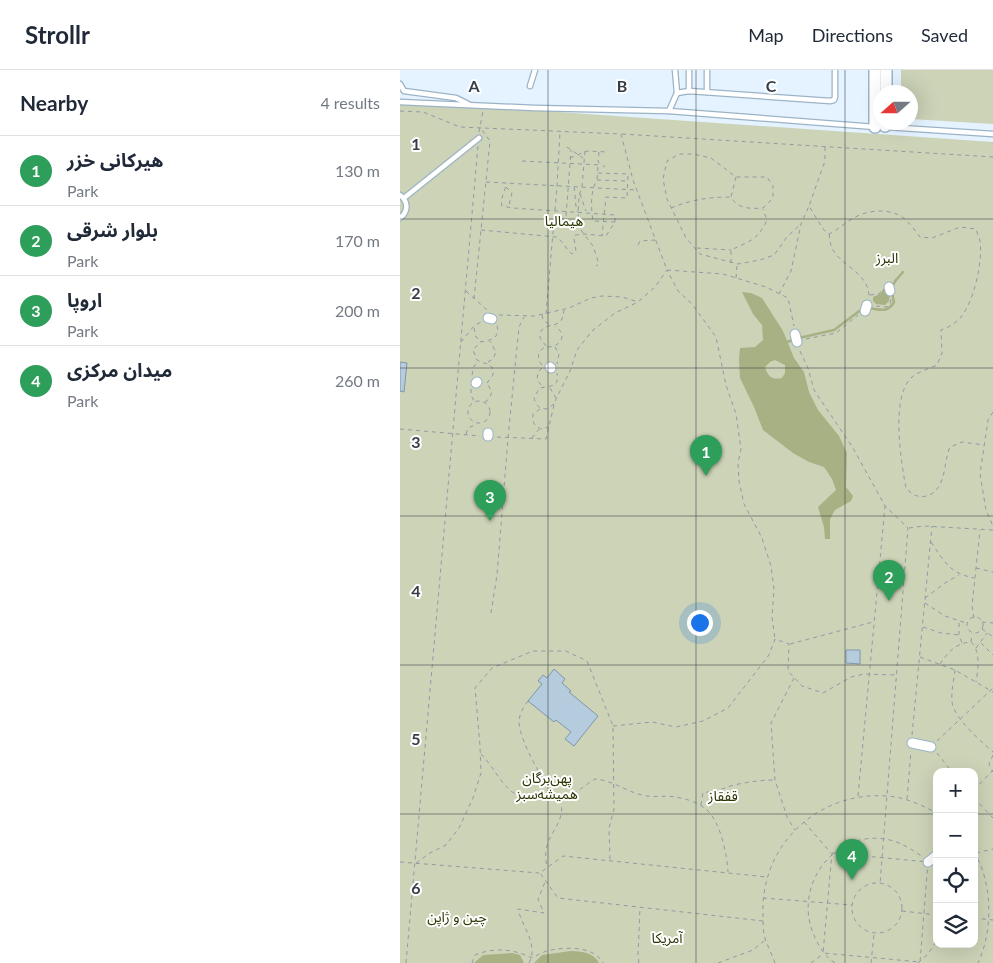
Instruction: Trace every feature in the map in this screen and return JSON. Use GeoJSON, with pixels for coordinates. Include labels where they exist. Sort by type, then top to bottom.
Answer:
{"type":"FeatureCollection","features":[{"type":"Feature","properties":{"kind":"street"},"geometry":{"type":"LineString","coordinates":[[874,70],[876,85]]}},
{"type":"Feature","properties":{"kind":"street"},"geometry":{"type":"LineString","coordinates":[[886,70],[886,85]]}},
{"type":"Feature","properties":{"kind":"street"},"geometry":{"type":"LineString","coordinates":[[912,743],[931,746]]}},
{"type":"Feature","properties":{"kind":"street"},"geometry":{"type":"LineString","coordinates":[[928,862],[933,858]]}},
{"type":"Feature","properties":{"kind":"lane"},"geometry":{"type":"LineString","coordinates":[[530,86],[534,70]]}},
{"type":"Feature","properties":{"kind":"lane"},"geometry":{"type":"LineString","coordinates":[[670,112],[677,93],[675,70]]}},
{"type":"Feature","properties":{"kind":"lane"},"geometry":{"type":"LineString","coordinates":[[689,70],[689,91]]}},
{"type":"Feature","properties":{"kind":"lane"},"geometry":{"type":"LineString","coordinates":[[707,70],[707,92]]}},
{"type":"Feature","properties":{"kind":"lane"},"geometry":{"type":"LineString","coordinates":[[677,93],[689,91],[832,101],[835,97],[835,70]]}},
{"type":"Feature","properties":{"kind":"lane"},"geometry":{"type":"LineString","coordinates":[[400,84],[404,91],[456,98],[472,105]]}},
{"type":"Feature","properties":{"kind":"lane"},"geometry":{"type":"LineString","coordinates":[[400,102],[670,112],[873,124]]}},
{"type":"Feature","properties":{"kind":"lane"},"geometry":{"type":"LineString","coordinates":[[918,128],[993,134]]}},
{"type":"Feature","properties":{"kind":"lane"},"geometry":{"type":"LineString","coordinates":[[400,218],[406,210],[406,202],[402,196],[479,138]]}},
{"type":"Feature","properties":{"kind":"path"},"geometry":{"type":"LineString","coordinates":[[406,963],[465,290],[480,127],[484,106]]}},
{"type":"Feature","properties":{"kind":"path"},"geometry":{"type":"LineString","coordinates":[[400,111],[422,112],[460,127],[621,134],[993,157]]}},
{"type":"Feature","properties":{"kind":"path"},"geometry":{"type":"LineString","coordinates":[[474,299],[490,141],[480,127]]}},
{"type":"Feature","properties":{"kind":"path"},"geometry":{"type":"LineString","coordinates":[[546,314],[560,131]]}},
{"type":"Feature","properties":{"kind":"path"},"geometry":{"type":"LineString","coordinates":[[613,726],[652,722],[676,727],[703,721],[728,708],[770,655],[775,639],[772,617],[774,589],[771,566],[762,538],[744,504],[739,481],[738,462],[741,449],[737,423],[716,338],[692,304],[678,291],[667,270],[636,190],[621,134]]}},
{"type":"Feature","properties":{"kind":"path"},"geometry":{"type":"LineString","coordinates":[[567,147],[584,159]]}},
{"type":"Feature","properties":{"kind":"path"},"geometry":{"type":"LineString","coordinates":[[779,294],[791,271],[801,224],[825,161],[825,147]]}},
{"type":"Feature","properties":{"kind":"path"},"geometry":{"type":"LineString","coordinates":[[560,220],[566,217],[567,211],[571,150]]}},
{"type":"Feature","properties":{"kind":"path"},"geometry":{"type":"LineString","coordinates":[[570,158],[585,151],[608,152]]}},
{"type":"Feature","properties":{"kind":"path"},"geometry":{"type":"LineString","coordinates":[[577,196],[582,187],[585,151]]}},
{"type":"Feature","properties":{"kind":"path"},"geometry":{"type":"LineString","coordinates":[[598,152],[598,162],[601,165]]}},
{"type":"Feature","properties":{"kind":"path"},"geometry":{"type":"LineString","coordinates":[[736,177],[731,197],[734,203],[747,208],[763,208],[774,198],[773,186],[766,177],[736,177],[711,158],[693,154],[679,154],[667,160],[663,180],[671,208],[686,238],[700,254],[738,264],[760,260],[774,255],[787,237],[801,224]]}},
{"type":"Feature","properties":{"kind":"path"},"geometry":{"type":"LineString","coordinates":[[522,161],[601,165],[605,167]]}},
{"type":"Feature","properties":{"kind":"path"},"geometry":{"type":"LineString","coordinates":[[598,165],[597,180],[593,188],[593,221],[614,222]]}},
{"type":"Feature","properties":{"kind":"path"},"geometry":{"type":"LineString","coordinates":[[598,173],[628,174],[627,198],[606,197],[602,236]]}},
{"type":"Feature","properties":{"kind":"path"},"geometry":{"type":"LineString","coordinates":[[597,180],[628,181]]}},
{"type":"Feature","properties":{"kind":"path"},"geometry":{"type":"LineString","coordinates":[[486,182],[636,190]]}},
{"type":"Feature","properties":{"kind":"path"},"geometry":{"type":"LineString","coordinates":[[481,230],[553,237],[562,241],[567,251],[572,254],[576,251],[575,235],[606,236],[614,222],[615,215],[502,206],[500,204],[507,183]]}},
{"type":"Feature","properties":{"kind":"path"},"geometry":{"type":"LineString","coordinates":[[506,186],[512,193],[509,206]]}},
{"type":"Feature","properties":{"kind":"path"},"geometry":{"type":"LineString","coordinates":[[574,187],[577,196],[575,206],[580,225],[594,246],[598,261],[596,266]]}},
{"type":"Feature","properties":{"kind":"path"},"geometry":{"type":"LineString","coordinates":[[580,193],[586,206],[586,213]]}},
{"type":"Feature","properties":{"kind":"path"},"geometry":{"type":"LineString","coordinates":[[671,208],[703,199],[731,197]]}},
{"type":"Feature","properties":{"kind":"path"},"geometry":{"type":"LineString","coordinates":[[796,338],[836,333],[867,307],[870,295],[867,286],[857,271],[834,252],[829,234],[823,229],[809,206]]}},
{"type":"Feature","properties":{"kind":"path"},"geometry":{"type":"LineString","coordinates":[[696,248],[731,250],[749,242],[761,233],[767,220],[763,208]]}},
{"type":"Feature","properties":{"kind":"path"},"geometry":{"type":"LineString","coordinates":[[829,234],[841,228],[852,219],[871,211],[886,211],[902,217],[920,237],[932,238],[960,227],[976,230],[980,241],[979,267],[972,295],[962,316],[952,325],[941,330],[942,353],[937,365],[912,377],[905,385],[898,429],[906,488],[911,495],[922,497],[932,493],[941,484],[946,457],[950,447],[962,442],[984,445]]}},
{"type":"Feature","properties":{"kind":"path"},"geometry":{"type":"LineString","coordinates":[[638,245],[640,241],[656,240]]}},
{"type":"Feature","properties":{"kind":"path"},"geometry":{"type":"LineString","coordinates":[[731,250],[731,263]]}},
{"type":"Feature","properties":{"kind":"path"},"geometry":{"type":"LineString","coordinates":[[550,262],[556,263]]}},
{"type":"Feature","properties":{"kind":"path"},"geometry":{"type":"LineString","coordinates":[[736,278],[738,264]]}},
{"type":"Feature","properties":{"kind":"path"},"geometry":{"type":"LineString","coordinates":[[667,270],[723,274],[766,287],[788,298],[796,338],[808,368],[814,390],[853,448],[885,506],[908,528]]}},
{"type":"Feature","properties":{"kind":"path"},"geometry":{"type":"LineString","coordinates":[[400,428],[466,435],[546,439],[550,418],[577,350],[592,331],[615,313],[638,302],[654,288],[667,270]]}},
{"type":"Feature","properties":{"kind":"path"},"geometry":{"type":"LineString","coordinates":[[867,307],[887,307],[891,301],[886,284],[879,294],[870,295]]}},
{"type":"Feature","properties":{"kind":"path"},"geometry":{"type":"LineString","coordinates":[[465,290],[492,317],[497,325],[498,332],[490,341],[482,341],[473,350],[474,357],[480,362],[487,363],[492,368],[494,375],[486,383],[492,392],[485,403]]}},
{"type":"Feature","properties":{"kind":"path"},"geometry":{"type":"LineString","coordinates":[[492,317],[542,315],[602,296],[622,297],[638,302]]}},
{"type":"Feature","properties":{"kind":"path"},"geometry":{"type":"LineString","coordinates":[[554,326],[562,321],[564,309]]}},
{"type":"Feature","properties":{"kind":"path"},"geometry":{"type":"LineString","coordinates":[[542,315],[543,320],[560,331],[562,338],[554,347],[542,349],[538,355],[539,362],[544,367],[536,376],[538,383],[544,388]]}},
{"type":"Feature","properties":{"kind":"path"},"geometry":{"type":"LineString","coordinates":[[491,613],[497,575],[519,327],[524,317]]}},
{"type":"Feature","properties":{"kind":"path"},"geometry":{"type":"LineString","coordinates":[[547,347],[541,342],[540,334],[544,328],[551,325]]}},
{"type":"Feature","properties":{"kind":"path"},"geometry":{"type":"LineString","coordinates":[[461,342],[474,326],[474,333],[482,341]]}},
{"type":"Feature","properties":{"kind":"path"},"geometry":{"type":"LineString","coordinates":[[487,363],[493,359],[496,352],[490,341]]}},
{"type":"Feature","properties":{"kind":"path"},"geometry":{"type":"LineString","coordinates":[[550,388],[555,394],[556,401],[547,409],[541,408],[536,404],[534,397],[537,390],[550,388],[556,384],[558,377],[556,370],[550,367],[557,364],[560,358],[554,347]]}},
{"type":"Feature","properties":{"kind":"path"},"geometry":{"type":"LineString","coordinates":[[475,402],[470,392],[477,382],[472,377],[472,369],[476,363],[480,362]]}},
{"type":"Feature","properties":{"kind":"path"},"geometry":{"type":"LineString","coordinates":[[485,403],[475,402],[469,407],[468,414],[471,420],[486,428],[488,435]]}},
{"type":"Feature","properties":{"kind":"path"},"geometry":{"type":"LineString","coordinates":[[466,435],[468,428],[485,422],[489,416],[489,409],[485,403]]}},
{"type":"Feature","properties":{"kind":"path"},"geometry":{"type":"LineString","coordinates":[[541,408],[533,414],[532,420],[539,428],[544,429],[548,427]]}},
{"type":"Feature","properties":{"kind":"path"},"geometry":{"type":"LineString","coordinates":[[547,409],[550,413],[550,418]]}},
{"type":"Feature","properties":{"kind":"path"},"geometry":{"type":"LineString","coordinates":[[993,412],[988,420],[980,474],[986,510],[993,526]]}},
{"type":"Feature","properties":{"kind":"path"},"geometry":{"type":"LineString","coordinates":[[532,439],[539,428]]}},
{"type":"Feature","properties":{"kind":"path"},"geometry":{"type":"LineString","coordinates":[[858,797],[885,506]]}},
{"type":"Feature","properties":{"kind":"path"},"geometry":{"type":"LineString","coordinates":[[908,528],[932,526],[993,530]]}},
{"type":"Feature","properties":{"kind":"path"},"geometry":{"type":"LineString","coordinates":[[906,800],[932,526]]}},
{"type":"Feature","properties":{"kind":"path"},"geometry":{"type":"LineString","coordinates":[[880,884],[908,528]]}},
{"type":"Feature","properties":{"kind":"path"},"geometry":{"type":"LineString","coordinates":[[974,618],[972,606],[980,530]]}},
{"type":"Feature","properties":{"kind":"path"},"geometry":{"type":"LineString","coordinates":[[930,540],[943,560],[960,575],[974,578]]}},
{"type":"Feature","properties":{"kind":"path"},"geometry":{"type":"LineString","coordinates":[[975,568],[993,572]]}},
{"type":"Feature","properties":{"kind":"path"},"geometry":{"type":"LineString","coordinates":[[925,598],[944,583],[960,575]]}},
{"type":"Feature","properties":{"kind":"path"},"geometry":{"type":"LineString","coordinates":[[925,603],[959,622],[967,624]]}},
{"type":"Feature","properties":{"kind":"path"},"geometry":{"type":"LineString","coordinates":[[972,633],[968,630],[967,624],[969,620],[978,618],[982,622],[993,623]]}},
{"type":"Feature","properties":{"kind":"path"},"geometry":{"type":"LineString","coordinates":[[775,639],[789,644],[874,622]]}},
{"type":"Feature","properties":{"kind":"path"},"geometry":{"type":"LineString","coordinates":[[959,622],[958,635],[962,643]]}},
{"type":"Feature","properties":{"kind":"path"},"geometry":{"type":"LineString","coordinates":[[972,633],[977,633],[982,628],[982,622]]}},
{"type":"Feature","properties":{"kind":"path"},"geometry":{"type":"LineString","coordinates":[[922,627],[941,633],[958,635]]}},
{"type":"Feature","properties":{"kind":"path"},"geometry":{"type":"LineString","coordinates":[[982,628],[993,637]]}},
{"type":"Feature","properties":{"kind":"path"},"geometry":{"type":"LineString","coordinates":[[972,633],[971,642],[976,648],[978,664],[976,682]]}},
{"type":"Feature","properties":{"kind":"path"},"geometry":{"type":"LineString","coordinates":[[976,648],[987,633]]}},
{"type":"Feature","properties":{"kind":"path"},"geometry":{"type":"LineString","coordinates":[[940,664],[948,653],[962,643],[971,642]]}},
{"type":"Feature","properties":{"kind":"path"},"geometry":{"type":"LineString","coordinates":[[980,643],[993,655]]}},
{"type":"Feature","properties":{"kind":"path"},"geometry":{"type":"LineString","coordinates":[[789,644],[788,672],[802,686],[823,693],[850,677],[869,674],[897,675]]}},
{"type":"Feature","properties":{"kind":"path"},"geometry":{"type":"LineString","coordinates":[[415,864],[430,853],[446,846],[459,828],[473,798],[481,773],[475,688],[492,668],[533,651],[566,651],[588,660],[613,726],[614,809],[610,828],[610,861]]}},
{"type":"Feature","properties":{"kind":"path"},"geometry":{"type":"LineString","coordinates":[[920,657],[955,670],[992,690],[931,746],[949,768]]}},
{"type":"Feature","properties":{"kind":"path"},"geometry":{"type":"LineString","coordinates":[[955,670],[952,703],[961,719],[993,754],[989,764],[993,771],[978,786]]}},
{"type":"Feature","properties":{"kind":"path"},"geometry":{"type":"LineString","coordinates":[[794,677],[771,723],[775,780],[787,817],[795,830]]}},
{"type":"Feature","properties":{"kind":"path"},"geometry":{"type":"LineString","coordinates":[[528,701],[521,712],[519,722],[521,733],[539,774],[550,790],[558,797],[561,805],[560,823],[546,849],[547,868]]}},
{"type":"Feature","properties":{"kind":"path"},"geometry":{"type":"LineString","coordinates":[[480,754],[490,762],[505,785],[522,798],[542,799],[558,797],[576,792],[595,779],[603,780],[644,796],[679,797],[701,806],[709,812],[724,844],[728,873]]}},
{"type":"Feature","properties":{"kind":"path"},"geometry":{"type":"LineString","coordinates":[[701,806],[703,792],[714,792],[756,780],[775,780]]}},
{"type":"Feature","properties":{"kind":"path"},"geometry":{"type":"LineString","coordinates":[[775,963],[766,939],[762,898],[769,869],[783,843],[804,821],[829,805],[858,797],[887,796],[916,802],[933,811]]}},
{"type":"Feature","properties":{"kind":"path"},"geometry":{"type":"LineString","coordinates":[[978,802],[993,818]]}},
{"type":"Feature","properties":{"kind":"path"},"geometry":{"type":"LineString","coordinates":[[804,821],[832,853],[928,862]]}},
{"type":"Feature","properties":{"kind":"path"},"geometry":{"type":"LineString","coordinates":[[836,963],[823,953],[817,943],[809,923],[807,902],[813,880],[832,853],[862,840],[884,839],[905,845],[928,862],[933,869]]}},
{"type":"Feature","properties":{"kind":"path"},"geometry":{"type":"LineString","coordinates":[[978,851],[993,849]]}},
{"type":"Feature","properties":{"kind":"path"},"geometry":{"type":"LineString","coordinates":[[823,953],[832,853]]}},
{"type":"Feature","properties":{"kind":"path"},"geometry":{"type":"LineString","coordinates":[[400,862],[540,873],[563,856],[767,877]]}},
{"type":"Feature","properties":{"kind":"path"},"geometry":{"type":"LineString","coordinates":[[978,858],[990,890],[992,920],[978,963]]}},
{"type":"Feature","properties":{"kind":"path"},"geometry":{"type":"LineString","coordinates":[[919,962],[928,862]]}},
{"type":"Feature","properties":{"kind":"path"},"geometry":{"type":"LineString","coordinates":[[540,873],[558,898],[763,921]]}},
{"type":"Feature","properties":{"kind":"path"},"geometry":{"type":"LineString","coordinates":[[529,963],[532,958],[533,948],[521,922],[518,908],[544,913],[538,899],[546,882]]}},
{"type":"Feature","properties":{"kind":"path"},"geometry":{"type":"LineString","coordinates":[[872,884],[880,884],[894,890],[901,904],[902,911],[895,925],[882,933],[874,933],[866,931],[860,926],[853,913],[852,905],[859,891],[872,884]]}},
{"type":"Feature","properties":{"kind":"path"},"geometry":{"type":"LineString","coordinates":[[762,898],[852,905]]}},
{"type":"Feature","properties":{"kind":"path"},"geometry":{"type":"LineString","coordinates":[[639,963],[641,907]]}},
{"type":"Feature","properties":{"kind":"path"},"geometry":{"type":"LineString","coordinates":[[902,911],[933,914]]}},
{"type":"Feature","properties":{"kind":"path"},"geometry":{"type":"LineString","coordinates":[[978,918],[992,920]]}},
{"type":"Feature","properties":{"kind":"path"},"geometry":{"type":"LineString","coordinates":[[872,963],[874,933]]}},
{"type":"Feature","properties":{"kind":"path"},"geometry":{"type":"LineString","coordinates":[[718,963],[753,950],[766,939]]}},
{"type":"Feature","properties":{"kind":"path"},"geometry":{"type":"LineString","coordinates":[[811,963],[823,953],[919,962],[933,946]]}},
{"type":"Feature","properties":{"kind":"path"},"geometry":{"type":"LineString","coordinates":[[532,958],[549,950],[583,949],[593,952],[603,963]]}},
{"type":"Feature","properties":{"kind":"path"},"geometry":{"type":"LineString","coordinates":[[472,963],[475,955],[485,950],[519,951],[532,958]]}},
{"type":"Feature","properties":{"kind":"green space"},"geometry":{"type":"Polygon","coordinates":[[[901,70],[993,70],[993,124],[918,119],[918,85],[901,85],[901,70]]]}},
{"type":"Feature","properties":{"kind":"green space"},"geometry":{"type":"Polygon","coordinates":[[[400,101],[993,142],[993,963],[400,963],[400,101]]]}},
{"type":"Feature","properties":{"kind":"shaded area"},"geometry":{"type":"Polygon","coordinates":[[[886,285],[890,295],[889,301],[885,305],[876,304],[873,301],[873,297],[880,294],[886,285]]]}},
{"type":"Feature","properties":{"kind":"shaded area"},"geometry":{"type":"Polygon","coordinates":[[[742,292],[751,293],[762,298],[783,331],[794,358],[804,372],[809,392],[818,410],[839,436],[847,453],[846,487],[853,496],[851,501],[835,510],[830,519],[830,539],[825,539],[824,527],[818,507],[836,490],[832,479],[824,467],[809,462],[793,453],[763,430],[740,378],[740,348],[755,347],[763,340],[762,325],[753,314],[742,292]],[[775,360],[765,367],[771,377],[779,379],[785,373],[785,365],[775,360]]]}},
{"type":"Feature","properties":{"kind":"shaded area"},"geometry":{"type":"Polygon","coordinates":[[[571,951],[584,952],[591,955],[599,963],[534,963],[542,955],[571,951]]]}},
{"type":"Feature","properties":{"kind":"shaded area"},"geometry":{"type":"Polygon","coordinates":[[[512,953],[520,955],[524,963],[474,963],[483,955],[512,953]]]}},
{"type":"Feature","properties":{"kind":"building"},"geometry":{"type":"Polygon","coordinates":[[[400,362],[407,363],[404,392],[400,391],[400,362]]]}},
{"type":"Feature","properties":{"kind":"building"},"geometry":{"type":"Polygon","coordinates":[[[846,650],[860,650],[860,664],[846,663],[846,650]]]}},
{"type":"Feature","properties":{"kind":"building"},"geometry":{"type":"Polygon","coordinates":[[[554,669],[565,679],[562,683],[571,691],[569,692],[598,716],[574,746],[565,739],[571,732],[556,720],[554,722],[528,701],[542,684],[538,681],[543,675],[547,678],[554,669]]]}},
{"type":"Feature","properties":{"kind":"waterway"},"geometry":{"type":"LineString","coordinates":[[891,288],[903,272]]}},
{"type":"Feature","properties":{"kind":"waterway"},"geometry":{"type":"LineString","coordinates":[[868,308],[882,310],[889,308],[894,302],[892,293]]}},
{"type":"Feature","properties":{"kind":"waterway"},"geometry":{"type":"LineString","coordinates":[[799,338],[834,330],[862,309]]}},
{"type":"Feature","properties":{"kind":"waterway"},"geometry":{"type":"LineString","coordinates":[[787,342],[793,340]]}},
{"type":"Feature","properties":{"kind":"place","name":"هیرکانی خزر"},"geometry":{"type":"Point","coordinates":[706,476]}},
{"type":"Feature","properties":{"kind":"place","name":"اروپا"},"geometry":{"type":"Point","coordinates":[490,521]}},
{"type":"Feature","properties":{"kind":"place","name":"بلوار شرقی"},"geometry":{"type":"Point","coordinates":[889,601]}},
{"type":"Feature","properties":{"kind":"place","name":"میدان مرکزی"},"geometry":{"type":"Point","coordinates":[852,880]}},
{"type":"Feature","properties":{"kind":"park label","name":"هیمالیا"},"geometry":{"type":"Point","coordinates":[564,220]}},
{"type":"Feature","properties":{"kind":"park label","name":"البرز"},"geometry":{"type":"Point","coordinates":[887,257]}},
{"type":"Feature","properties":{"kind":"park label","name":"پهن‌برگان همیشه‌سبز"},"geometry":{"type":"Point","coordinates":[547,786]}},
{"type":"Feature","properties":{"kind":"park label","name":"قفقاز"},"geometry":{"type":"Point","coordinates":[723,795]}},
{"type":"Feature","properties":{"kind":"park label","name":"چین و ژاپن"},"geometry":{"type":"Point","coordinates":[457,916]}},
{"type":"Feature","properties":{"kind":"park label","name":"آمریکا"},"geometry":{"type":"Point","coordinates":[667,937]}}]}
